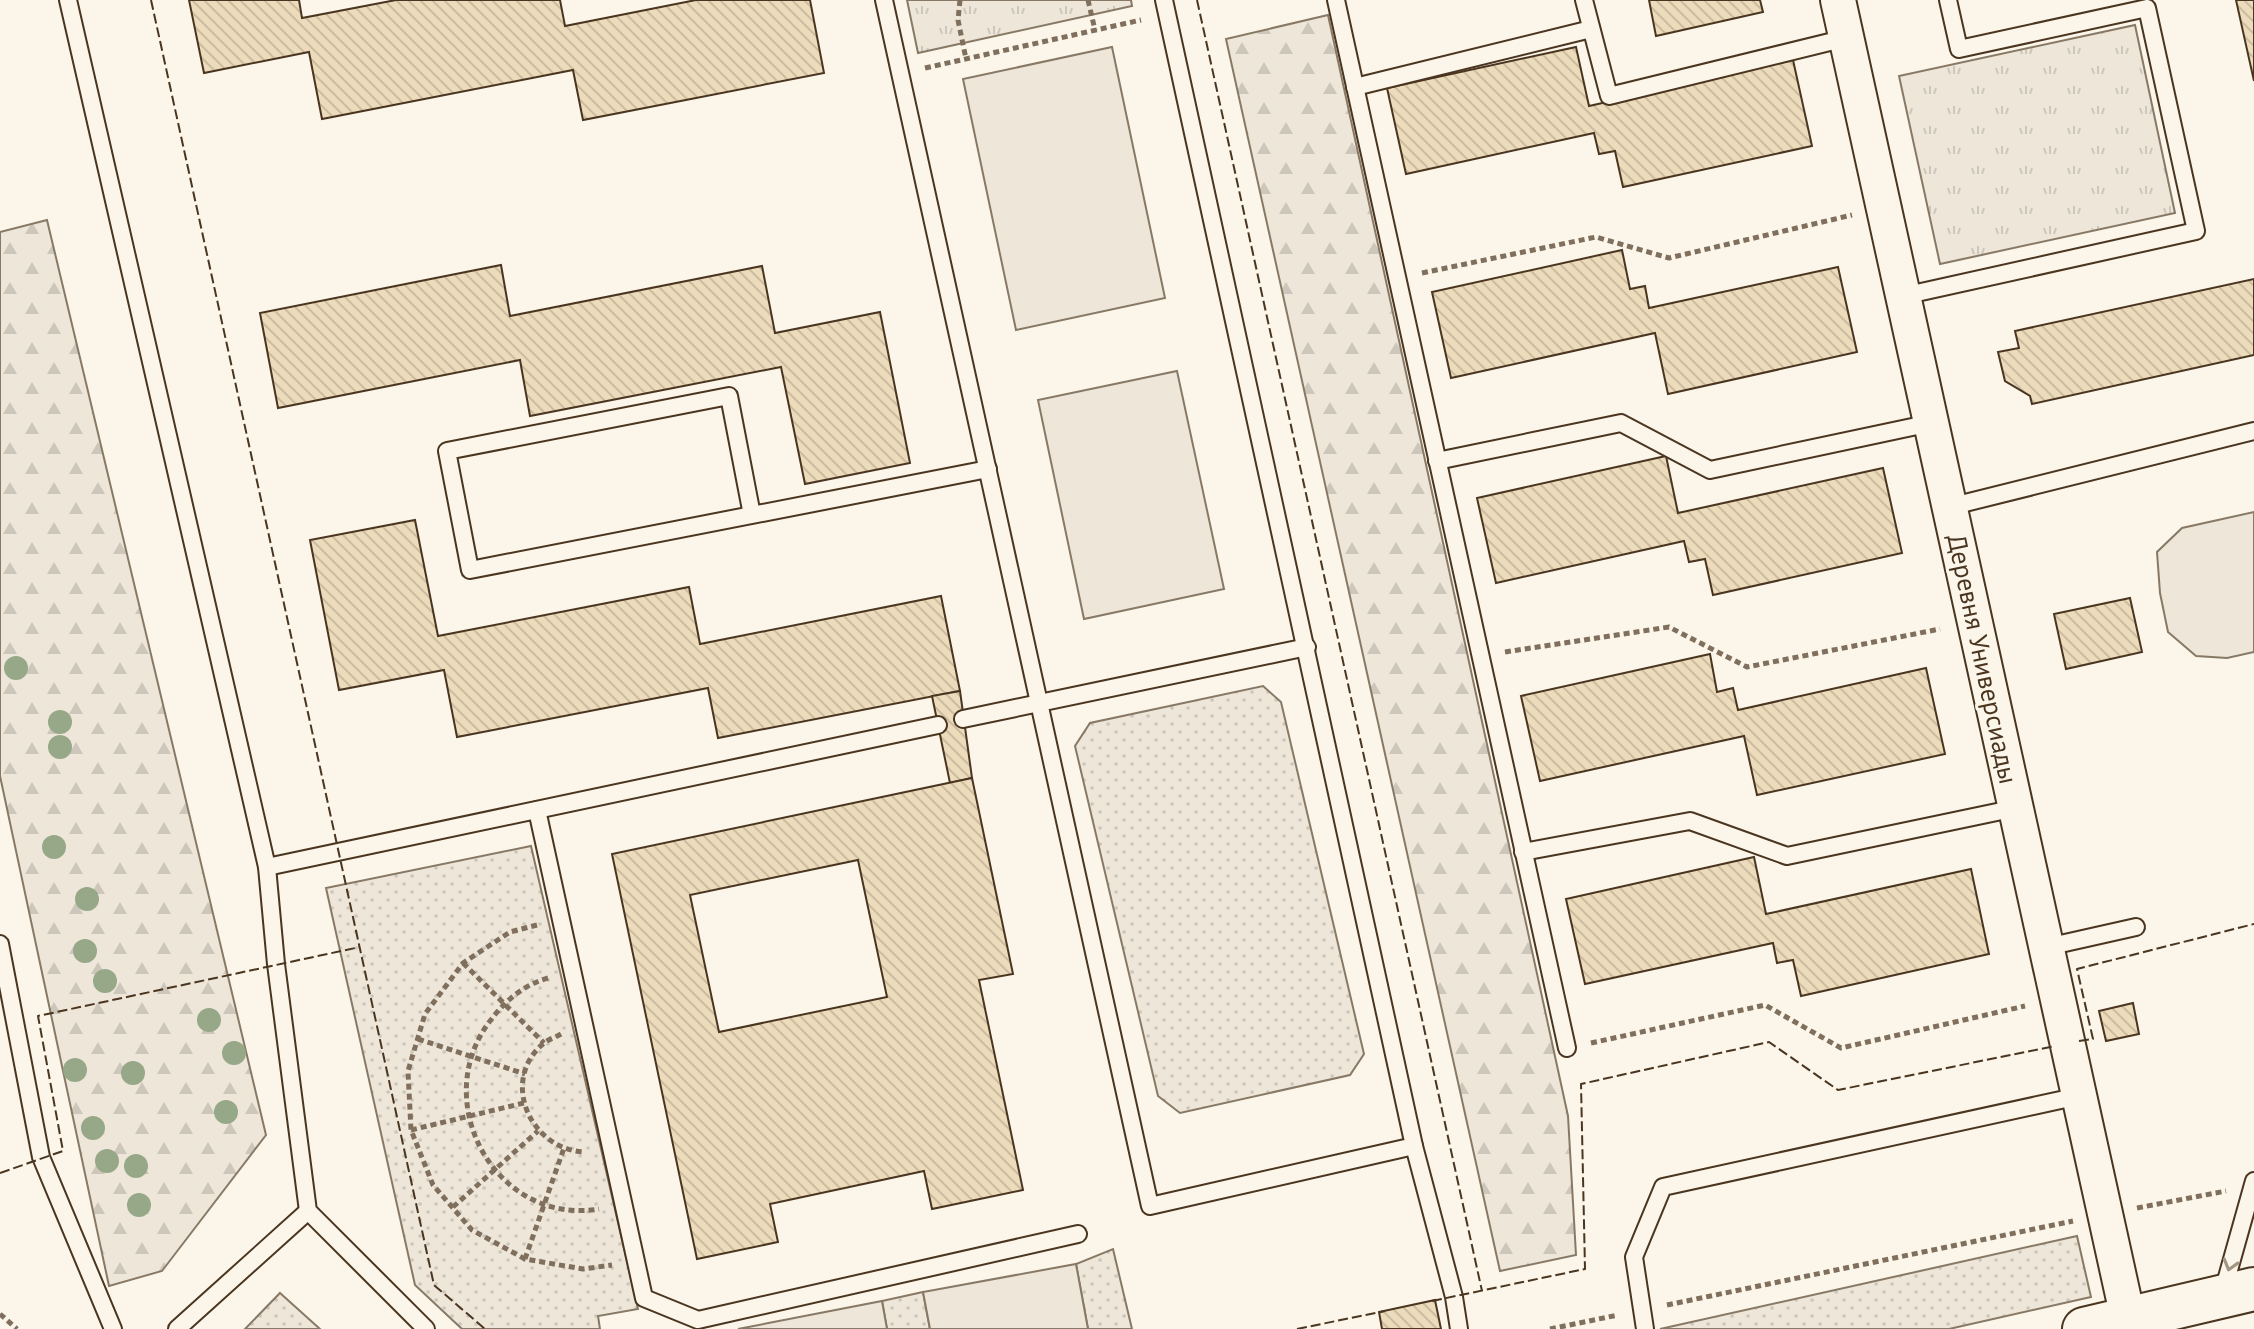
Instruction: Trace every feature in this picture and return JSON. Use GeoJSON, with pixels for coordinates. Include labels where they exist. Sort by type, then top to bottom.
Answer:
{"type":"FeatureCollection","features":[{"type":"Feature","properties":{"kind":"street","name":"Деревня Универсиады"},"geometry":{"type":"LineString","coordinates":[[1838,0],[2128,1318]]}},
{"type":"Feature","properties":{"kind":"street"},"geometry":{"type":"LineString","coordinates":[[2084,1329],[2238,1292]]}},
{"type":"Feature","properties":{"kind":"lane"},"geometry":{"type":"LineString","coordinates":[[68,0],[267,867],[276,964],[308,1211],[426,1329]]}},
{"type":"Feature","properties":{"kind":"lane"},"geometry":{"type":"LineString","coordinates":[[884,0],[1150,1206],[1414,1146]]}},
{"type":"Feature","properties":{"kind":"lane"},"geometry":{"type":"LineString","coordinates":[[1336,0],[1567,1048]]}},
{"type":"Feature","properties":{"kind":"lane"},"geometry":{"type":"LineString","coordinates":[[1584,0],[1609,96],[1846,38]]}},
{"type":"Feature","properties":{"kind":"lane"},"geometry":{"type":"LineString","coordinates":[[1903,296],[2196,231],[2147,8],[1959,49],[1948,0]]}},
{"type":"Feature","properties":{"kind":"lane"},"geometry":{"type":"LineString","coordinates":[[1166,7],[1414,1146],[1454,1297],[1459,1329]]}},
{"type":"Feature","properties":{"kind":"lane"},"geometry":{"type":"LineString","coordinates":[[1355,87],[1591,29]]}},
{"type":"Feature","properties":{"kind":"lane"},"geometry":{"type":"LineString","coordinates":[[752,515],[729,396],[447,451],[470,570],[988,469]]}},
{"type":"Feature","properties":{"kind":"lane"},"geometry":{"type":"LineString","coordinates":[[1437,461],[1621,423],[1710,470],[1931,423]]}},
{"type":"Feature","properties":{"kind":"lane"},"geometry":{"type":"LineString","coordinates":[[1949,507],[2254,431]]}},
{"type":"Feature","properties":{"kind":"lane"},"geometry":{"type":"LineString","coordinates":[[963,719],[1307,647]]}},
{"type":"Feature","properties":{"kind":"lane"},"geometry":{"type":"LineString","coordinates":[[267,867],[938,725]]}},
{"type":"Feature","properties":{"kind":"lane"},"geometry":{"type":"LineString","coordinates":[[1523,852],[1690,821],[1787,856],[2016,808]]}},
{"type":"Feature","properties":{"kind":"lane"},"geometry":{"type":"LineString","coordinates":[[537,810],[644,1298],[698,1320],[1078,1234]]}},
{"type":"Feature","properties":{"kind":"lane"},"geometry":{"type":"LineString","coordinates":[[2047,947],[2136,927]]}},
{"type":"Feature","properties":{"kind":"lane"},"geometry":{"type":"LineString","coordinates":[[0,944],[41,1157],[113,1329]]}},
{"type":"Feature","properties":{"kind":"lane"},"geometry":{"type":"LineString","coordinates":[[1645,1329],[1634,1257],[1663,1187],[2079,1096]]}},
{"type":"Feature","properties":{"kind":"lane"},"geometry":{"type":"LineString","coordinates":[[2238,1292],[2253,1183]]}},
{"type":"Feature","properties":{"kind":"lane"},"geometry":{"type":"LineString","coordinates":[[177,1329],[308,1211]]}},
{"type":"Feature","properties":{"kind":"path"},"geometry":{"type":"LineString","coordinates":[[960,0],[958,20],[966,59]]}},
{"type":"Feature","properties":{"kind":"path"},"geometry":{"type":"LineString","coordinates":[[1088,0],[1095,30]]}},
{"type":"Feature","properties":{"kind":"path"},"geometry":{"type":"LineString","coordinates":[[900,73],[1095,30],[1166,7]]}},
{"type":"Feature","properties":{"kind":"path"},"geometry":{"type":"LineString","coordinates":[[1397,278],[1596,237],[1669,258],[1884,207]]}},
{"type":"Feature","properties":{"kind":"path"},"geometry":{"type":"LineString","coordinates":[[1480,656],[1669,627],[1747,667],[1975,622]]}},
{"type":"Feature","properties":{"kind":"path"},"geometry":{"type":"LineString","coordinates":[[561,919],[510,932],[463,963],[425,1014],[408,1071],[411,1130],[433,1185],[472,1230],[525,1259],[583,1269],[636,1261]]}},
{"type":"Feature","properties":{"kind":"path"},"geometry":{"type":"LineString","coordinates":[[463,963],[544,1043]]}},
{"type":"Feature","properties":{"kind":"path"},"geometry":{"type":"LineString","coordinates":[[572,972],[534,982],[504,1002],[477,1038],[465,1076],[467,1117],[482,1154],[495,1169],[509,1185],[544,1205],[584,1211],[624,1205]]}},
{"type":"Feature","properties":{"kind":"path"},"geometry":{"type":"LineString","coordinates":[[1567,1048],[1765,1005],[1841,1048],[2058,999]]}},
{"type":"Feature","properties":{"kind":"path"},"geometry":{"type":"LineString","coordinates":[[585,1029],[565,1032],[544,1043],[525,1074],[524,1103],[538,1131],[553,1144],[591,1152],[611,1147]]}},
{"type":"Feature","properties":{"kind":"path"},"geometry":{"type":"LineString","coordinates":[[418,1039],[525,1074]]}},
{"type":"Feature","properties":{"kind":"path"},"geometry":{"type":"LineString","coordinates":[[411,1130],[524,1103]]}},
{"type":"Feature","properties":{"kind":"path"},"geometry":{"type":"LineString","coordinates":[[453,1207],[538,1131]]}},
{"type":"Feature","properties":{"kind":"path"},"geometry":{"type":"LineString","coordinates":[[525,1259],[564,1148]]}},
{"type":"Feature","properties":{"kind":"path"},"geometry":{"type":"LineString","coordinates":[[1550,1329],[2253,1183]]}},
{"type":"Feature","properties":{"kind":"path"},"geometry":{"type":"LineString","coordinates":[[0,1314],[17,1329]]}},
{"type":"Feature","properties":{"kind":"green space"},"geometry":{"type":"Polygon","coordinates":[[[907,0],[1131,0],[1132,6],[918,53],[907,0]]]}},
{"type":"Feature","properties":{"kind":"green space"},"geometry":{"type":"Polygon","coordinates":[[[1328,15],[1568,1116],[1576,1255],[1500,1271],[1226,39],[1328,15]]]}},
{"type":"Feature","properties":{"kind":"green space"},"geometry":{"type":"Polygon","coordinates":[[[2135,25],[2175,213],[1940,264],[1899,76],[2135,25]]]}},
{"type":"Feature","properties":{"kind":"green space"},"geometry":{"type":"Polygon","coordinates":[[[1112,47],[1165,298],[1016,330],[963,79],[1112,47]]]}},
{"type":"Feature","properties":{"kind":"green space"},"geometry":{"type":"Polygon","coordinates":[[[47,220],[266,1135],[162,1271],[109,1286],[0,776],[0,232],[47,220]]]}},
{"type":"Feature","properties":{"kind":"green space"},"geometry":{"type":"Polygon","coordinates":[[[1177,371],[1224,589],[1084,619],[1038,400],[1177,371]]]}},
{"type":"Feature","properties":{"kind":"green space"},"geometry":{"type":"Polygon","coordinates":[[[2254,512],[2254,652],[2227,658],[2196,656],[2168,632],[2160,593],[2157,552],[2182,528],[2254,512]]]}},
{"type":"Feature","properties":{"kind":"green space"},"geometry":{"type":"Polygon","coordinates":[[[1263,686],[1281,702],[1364,1054],[1350,1075],[1180,1113],[1158,1096],[1075,746],[1090,723],[1263,686]]]}},
{"type":"Feature","properties":{"kind":"green space"},"geometry":{"type":"Polygon","coordinates":[[[531,846],[638,1309],[598,1316],[600,1329],[462,1329],[415,1285],[326,888],[531,846]]]}},
{"type":"Feature","properties":{"kind":"green space"},"geometry":{"type":"Polygon","coordinates":[[[2077,1236],[2091,1297],[1949,1329],[1660,1329],[2077,1236]]]}},
{"type":"Feature","properties":{"kind":"green space"},"geometry":{"type":"Polygon","coordinates":[[[1113,1249],[1132,1329],[1088,1329],[1076,1264],[1113,1249]]]}},
{"type":"Feature","properties":{"kind":"green space"},"geometry":{"type":"Polygon","coordinates":[[[1076,1264],[1088,1329],[930,1329],[923,1292],[1076,1264]]]}},
{"type":"Feature","properties":{"kind":"green space"},"geometry":{"type":"Polygon","coordinates":[[[923,1292],[930,1329],[887,1329],[882,1301],[923,1292]]]}},
{"type":"Feature","properties":{"kind":"green space"},"geometry":{"type":"Polygon","coordinates":[[[280,1293],[320,1329],[245,1329],[280,1293]]]}},
{"type":"Feature","properties":{"kind":"green space"},"geometry":{"type":"Polygon","coordinates":[[[882,1301],[887,1329],[738,1329],[882,1301]]]}},
{"type":"Feature","properties":{"kind":"building"},"geometry":{"type":"Polygon","coordinates":[[[189,0],[299,0],[302,18],[396,0],[560,0],[565,26],[696,0],[810,0],[824,73],[583,120],[573,70],[322,119],[309,52],[204,73],[189,0]]]}},
{"type":"Feature","properties":{"kind":"building"},"geometry":{"type":"Polygon","coordinates":[[[1649,0],[1760,0],[1763,12],[1656,36],[1649,0]]]}},
{"type":"Feature","properties":{"kind":"building"},"geometry":{"type":"Polygon","coordinates":[[[2236,0],[2254,0],[2254,81],[2236,0]]]}},
{"type":"Feature","properties":{"kind":"building"},"geometry":{"type":"Polygon","coordinates":[[[1576,47],[1589,106],[1793,60],[1812,146],[1623,187],[1615,151],[1599,154],[1594,133],[1406,174],[1387,88],[1576,47]]]}},
{"type":"Feature","properties":{"kind":"building"},"geometry":{"type":"Polygon","coordinates":[[[1622,250],[1630,289],[1645,286],[1649,308],[1838,267],[1857,352],[1668,394],[1655,333],[1451,378],[1432,292],[1622,250]]]}},
{"type":"Feature","properties":{"kind":"building"},"geometry":{"type":"Polygon","coordinates":[[[501,265],[510,316],[762,266],[775,333],[880,312],[910,463],[805,484],[781,367],[530,416],[520,360],[278,408],[260,313],[501,265]]]}},
{"type":"Feature","properties":{"kind":"building"},"geometry":{"type":"Polygon","coordinates":[[[2254,279],[2254,355],[2032,404],[2030,396],[2005,381],[1998,352],[2019,348],[2015,331],[2254,279]]]}},
{"type":"Feature","properties":{"kind":"building"},"geometry":{"type":"Polygon","coordinates":[[[1666,456],[1678,513],[1883,468],[1902,553],[1713,595],[1705,559],[1689,562],[1684,541],[1496,583],[1477,498],[1666,456]]]}},
{"type":"Feature","properties":{"kind":"building"},"geometry":{"type":"Polygon","coordinates":[[[415,520],[438,636],[689,587],[700,644],[941,596],[960,691],[718,738],[708,688],[457,737],[444,670],[339,690],[310,540],[415,520]]]}},
{"type":"Feature","properties":{"kind":"building"},"geometry":{"type":"Polygon","coordinates":[[[2130,598],[2142,652],[2066,669],[2054,614],[2130,598]]]}},
{"type":"Feature","properties":{"kind":"building"},"geometry":{"type":"Polygon","coordinates":[[[1710,654],[1717,692],[1733,688],[1738,710],[1926,668],[1945,754],[1757,795],[1744,736],[1540,781],[1521,696],[1710,654]]]}},
{"type":"Feature","properties":{"kind":"building"},"geometry":{"type":"Polygon","coordinates":[[[960,691],[972,778],[950,783],[932,696],[960,691]]]}},
{"type":"Feature","properties":{"kind":"building"},"geometry":{"type":"Polygon","coordinates":[[[972,778],[1013,974],[979,980],[1023,1190],[932,1209],[924,1171],[770,1204],[778,1242],[697,1259],[612,854],[972,778]],[[858,860],[690,895],[719,1032],[887,997],[858,860]]]}},
{"type":"Feature","properties":{"kind":"building"},"geometry":{"type":"Polygon","coordinates":[[[1754,857],[1766,914],[1971,869],[1989,954],[1801,996],[1793,960],[1777,963],[1773,943],[1585,984],[1566,899],[1754,857]]]}},
{"type":"Feature","properties":{"kind":"building"},"geometry":{"type":"Polygon","coordinates":[[[2133,1003],[2139,1034],[2106,1041],[2099,1011],[2133,1003]]]}},
{"type":"Feature","properties":{"kind":"building"},"geometry":{"type":"Polygon","coordinates":[[[1435,1300],[1441,1329],[1382,1329],[1379,1312],[1435,1300]]]}},
{"type":"Feature","properties":{"kind":"fence"},"geometry":{"type":"LineString","coordinates":[[151,0],[434,1285],[485,1329]]}},
{"type":"Feature","properties":{"kind":"fence"},"geometry":{"type":"LineString","coordinates":[[1197,0],[1482,1291]]}},
{"type":"Feature","properties":{"kind":"fence"},"geometry":{"type":"LineString","coordinates":[[2079,1041],[2093,1039],[2077,969],[2254,924]]}},
{"type":"Feature","properties":{"kind":"fence"},"geometry":{"type":"LineString","coordinates":[[0,1173],[63,1151],[38,1016],[360,947]]}},
{"type":"Feature","properties":{"kind":"fence"},"geometry":{"type":"LineString","coordinates":[[1432,1301],[1585,1269],[1581,1084],[1769,1042],[1838,1090],[2055,1046]]}},
{"type":"Feature","properties":{"kind":"fence"},"geometry":{"type":"LineString","coordinates":[[1297,1329],[1385,1311]]}}]}
